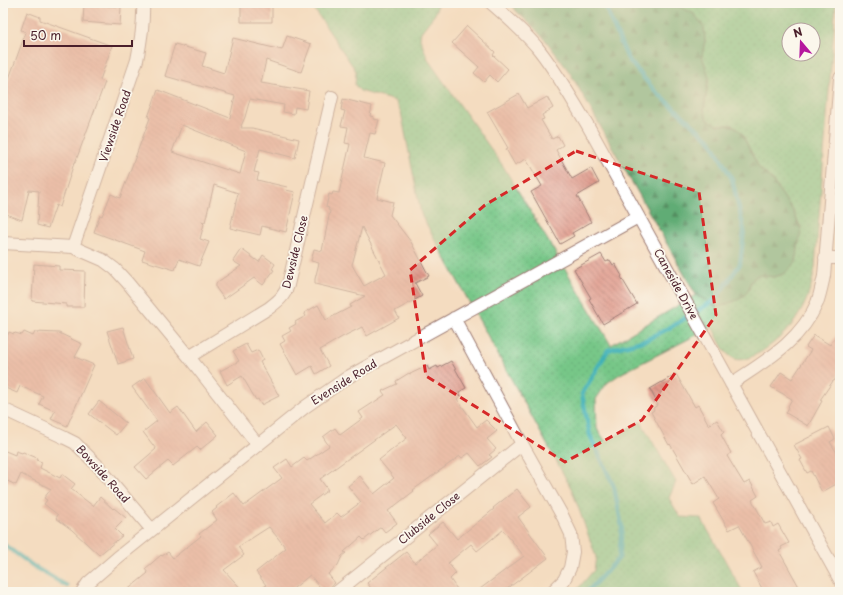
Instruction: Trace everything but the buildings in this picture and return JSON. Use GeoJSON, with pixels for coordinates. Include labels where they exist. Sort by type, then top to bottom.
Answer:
{"type":"FeatureCollection","features":[{"type":"Feature","properties":{"kind":"street","name":"Viewside Road"},"geometry":{"type":"LineString","coordinates":[[73,247],[137,60],[142,36],[144,14],[143,3]]}},
{"type":"Feature","properties":{"kind":"street","name":"Caneside Drive"},"geometry":{"type":"LineString","coordinates":[[491,3],[514,23],[532,42],[558,76],[587,124],[840,580]]}},
{"type":"Feature","properties":{"kind":"street"},"geometry":{"type":"LineString","coordinates":[[731,384],[786,346],[804,326],[814,308],[821,289],[824,276],[840,78]]}},
{"type":"Feature","properties":{"kind":"street","name":"Dewside Close"},"geometry":{"type":"LineString","coordinates":[[189,357],[269,308],[279,300],[285,292],[288,285],[332,97]]}},
{"type":"Feature","properties":{"kind":"street","name":"Evenside Road"},"geometry":{"type":"LineString","coordinates":[[82,592],[88,583],[152,530],[305,407],[348,377],[638,216]]}},
{"type":"Feature","properties":{"kind":"street"},"geometry":{"type":"LineString","coordinates":[[3,243],[73,247],[103,260],[115,269],[189,357],[258,445]]}},
{"type":"Feature","properties":{"kind":"street"},"geometry":{"type":"LineString","coordinates":[[825,258],[840,258]]}},
{"type":"Feature","properties":{"kind":"street"},"geometry":{"type":"LineString","coordinates":[[454,318],[522,444],[564,517],[571,534],[573,552],[570,568],[564,580],[552,592]]}},
{"type":"Feature","properties":{"kind":"street","name":"Bowside Road"},"geometry":{"type":"LineString","coordinates":[[3,408],[75,443],[99,467],[152,530]]}},
{"type":"Feature","properties":{"kind":"street","name":"Clubside Close"},"geometry":{"type":"LineString","coordinates":[[337,592],[522,444]]}},
{"type":"Feature","properties":{"kind":"highlighted area"},"geometry":{"type":"Polygon","coordinates":[[[576,151],[699,192],[716,315],[642,420],[565,462],[426,376],[410,270],[485,205],[576,151]]]}},
{"type":"Feature","properties":{"kind":"green space"},"geometry":{"type":"Polygon","coordinates":[[[310,3],[435,3],[437,7],[435,14],[421,32],[420,39],[429,61],[503,166],[611,345],[696,295],[717,307],[749,290],[750,283],[757,275],[774,277],[784,274],[796,262],[801,228],[792,209],[771,179],[759,168],[741,132],[733,125],[717,125],[707,120],[704,109],[709,77],[702,56],[705,40],[694,14],[673,3],[836,3],[815,267],[809,294],[798,316],[783,335],[773,344],[761,352],[741,360],[735,359],[727,354],[712,327],[620,374],[607,383],[596,399],[597,429],[606,442],[641,422],[676,482],[669,498],[680,517],[701,518],[743,592],[575,592],[594,570],[596,557],[572,490],[421,214],[401,112],[395,101],[360,91],[355,85],[356,71],[310,3]]]}},
{"type":"Feature","properties":{"kind":"green space"},"geometry":{"type":"Polygon","coordinates":[[[511,3],[673,3],[694,14],[704,27],[705,40],[702,56],[709,77],[704,109],[707,119],[717,125],[733,125],[741,132],[759,168],[771,179],[792,209],[801,229],[796,262],[784,274],[774,277],[757,275],[750,283],[749,290],[742,298],[722,306],[717,307],[696,295],[570,73],[546,41],[516,11],[511,3]]]}},
{"type":"Feature","properties":{"kind":"waterway"},"geometry":{"type":"LineString","coordinates":[[587,592],[619,558],[622,527],[614,487],[590,435],[582,394],[608,350],[646,340],[715,300],[740,264],[744,230],[732,179],[711,141],[654,90],[628,59],[609,16],[605,3]]}},
{"type":"Feature","properties":{"kind":"waterway"},"geometry":{"type":"LineString","coordinates":[[3,544],[36,568],[67,586]]}}]}
